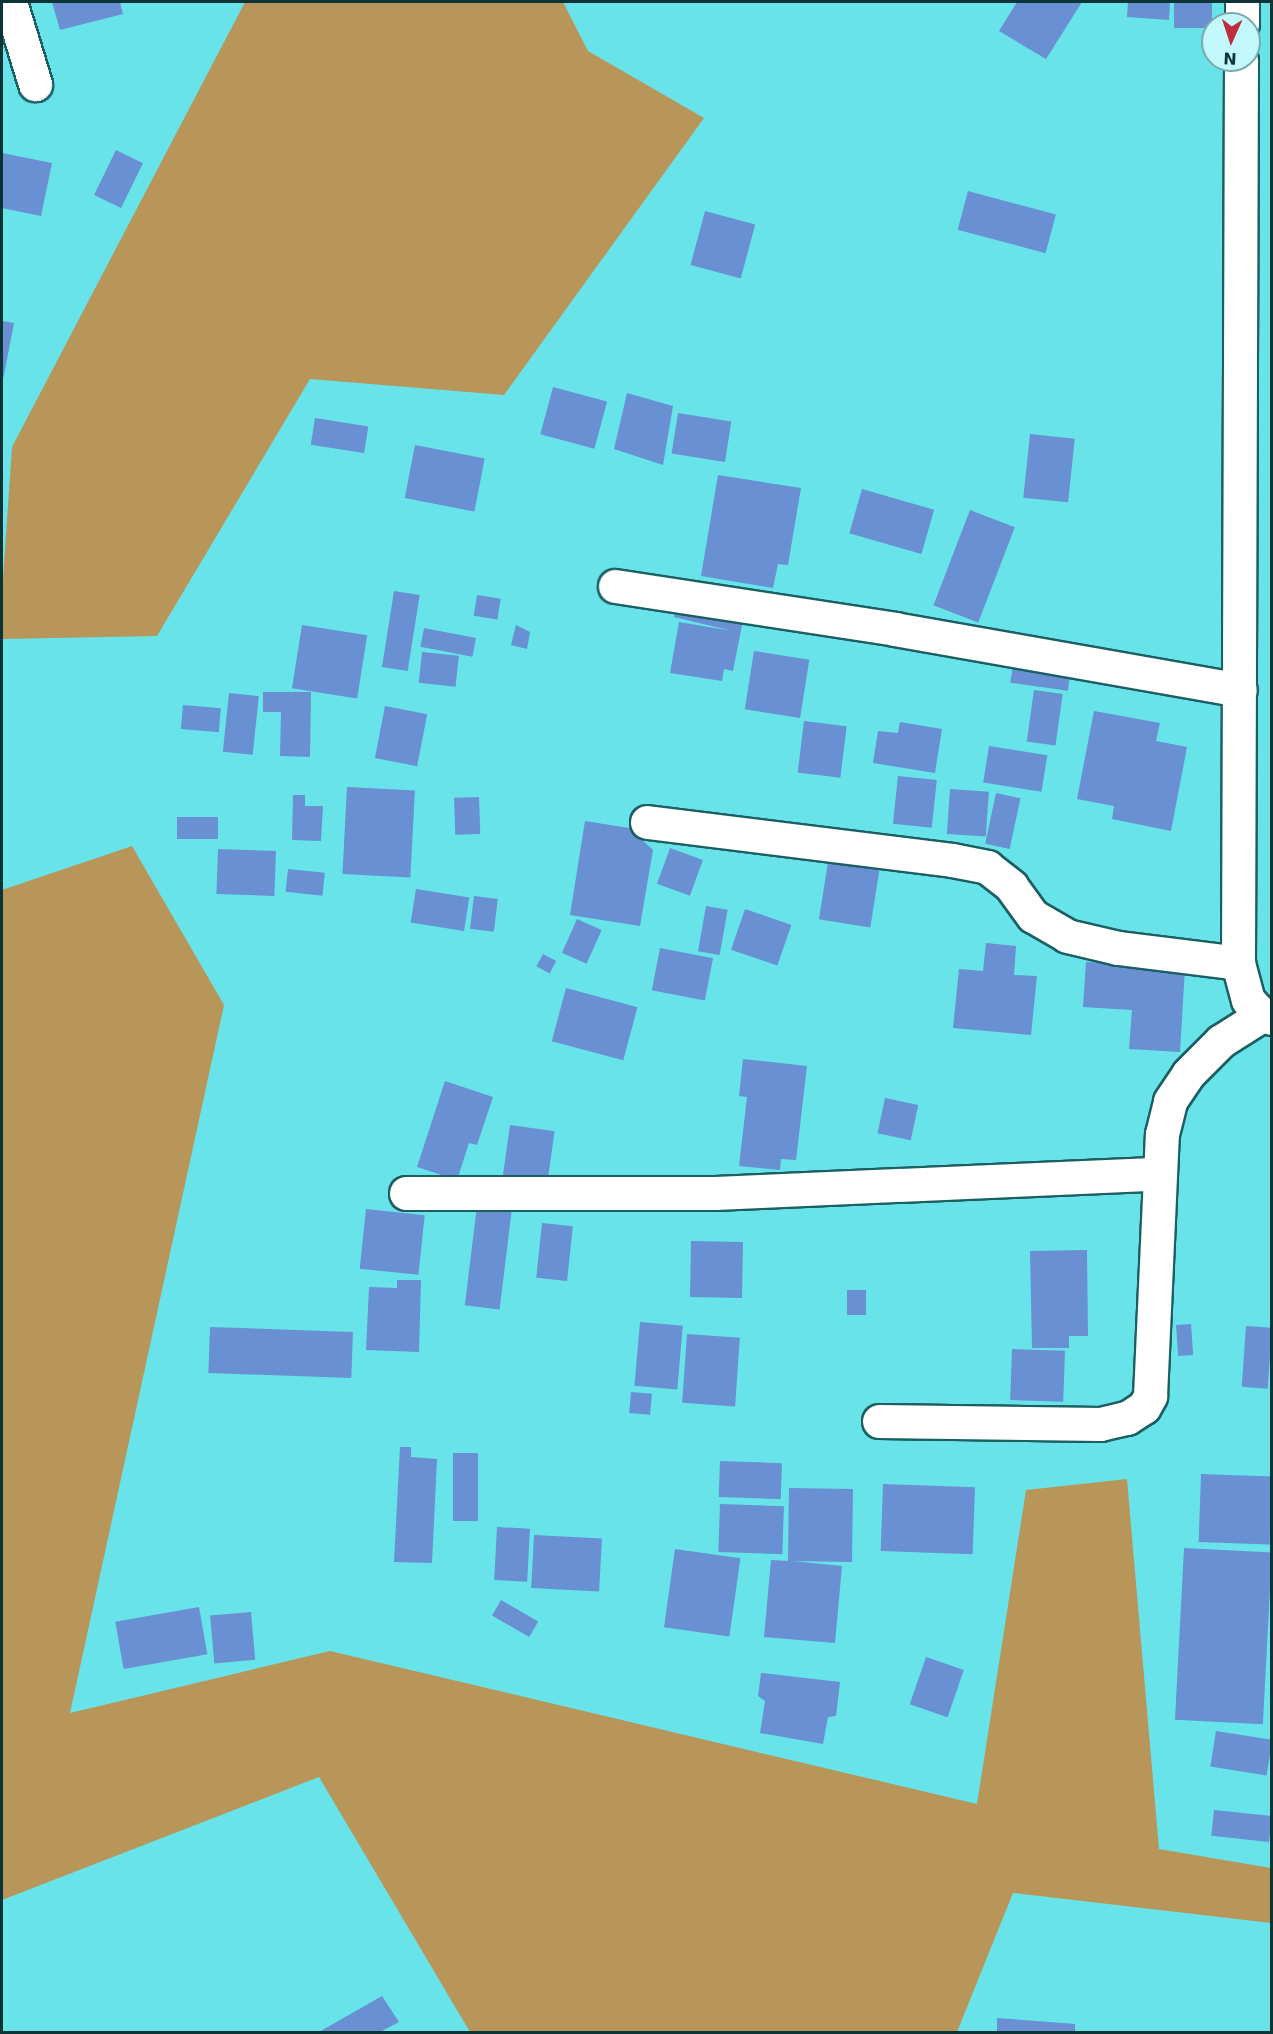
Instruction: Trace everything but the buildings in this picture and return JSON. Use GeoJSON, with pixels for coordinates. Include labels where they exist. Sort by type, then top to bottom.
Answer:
{"type":"FeatureCollection","features":[{"type":"Feature","properties":{"kind":"street"},"geometry":{"type":"LineString","coordinates":[[10,2],[35,84]]}},
{"type":"Feature","properties":{"kind":"street"},"geometry":{"type":"LineString","coordinates":[[879,1421],[1100,1424],[1127,1418],[1144,1407],[1150,1396],[1162,1134],[1170,1101],[1188,1074],[1221,1041],[1267,1016],[1248,1000],[1238,963],[1241,72]]}},
{"type":"Feature","properties":{"kind":"street"},"geometry":{"type":"LineString","coordinates":[[615,586],[895,629],[1240,690]]}},
{"type":"Feature","properties":{"kind":"street"},"geometry":{"type":"LineString","coordinates":[[647,822],[952,860],[987,867],[1011,886],[1033,916],[1066,936],[1118,948],[1238,963]]}},
{"type":"Feature","properties":{"kind":"street"},"geometry":{"type":"LineString","coordinates":[[406,1193],[715,1192],[1159,1174]]}},
{"type":"Feature","properties":{"kind":"shaded area"},"geometry":{"type":"Polygon","coordinates":[[[245,2],[563,2],[588,51],[704,118],[504,395],[310,379],[157,636],[2,639],[2,593],[12,447],[245,2]]]}},
{"type":"Feature","properties":{"kind":"shaded area"},"geometry":{"type":"Polygon","coordinates":[[[132,846],[224,1005],[70,1713],[330,1651],[977,1804],[1026,1490],[1127,1479],[1159,1849],[1271,1868],[1271,1923],[1013,1893],[957,2032],[470,2032],[319,1777],[2,1900],[2,890],[132,846]]]}}]}
